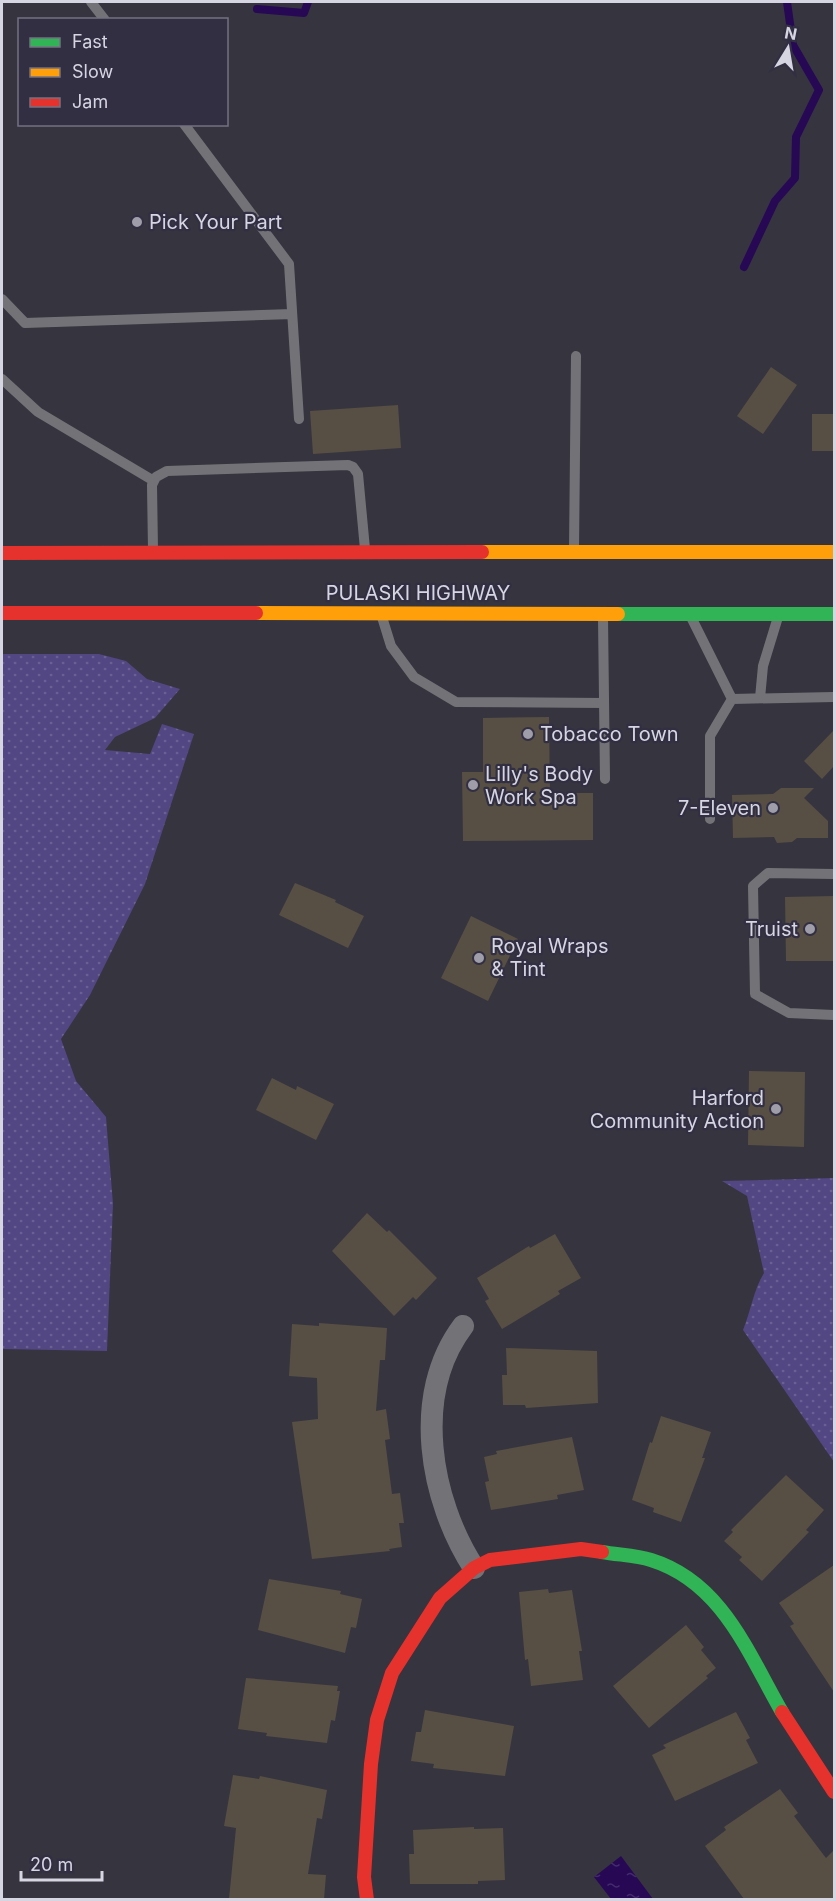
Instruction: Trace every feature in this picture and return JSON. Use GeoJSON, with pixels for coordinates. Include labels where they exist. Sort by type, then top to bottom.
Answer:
{"type":"FeatureCollection","features":[{"type":"Feature","properties":{"kind":"main road","name":"PULASKI HIGHWAY"},"geometry":{"type":"LineString","coordinates":[[2,553],[834,552]]}},
{"type":"Feature","properties":{"kind":"main road","name":"PULASKI HIGHWAY"},"geometry":{"type":"LineString","coordinates":[[2,612],[834,614]]}},
{"type":"Feature","properties":{"kind":"main road"},"geometry":{"type":"LineString","coordinates":[[366,1899],[364,1876],[371,1764],[377,1720],[392,1673],[440,1598],[474,1568],[490,1560],[581,1549],[651,1560],[684,1575],[712,1596],[727,1617],[797,1739],[834,1792]]}},
{"type":"Feature","properties":{"kind":"street"},"geometry":{"type":"LineString","coordinates":[[463,1326],[448,1346],[438,1375],[432,1403],[430,1437],[450,1524],[457,1542],[474,1568]]}},
{"type":"Feature","properties":{"kind":"lane"},"geometry":{"type":"LineString","coordinates":[[91,2],[103,18]]}},
{"type":"Feature","properties":{"kind":"lane"},"geometry":{"type":"LineString","coordinates":[[186,126],[289,264],[299,419]]}},
{"type":"Feature","properties":{"kind":"lane"},"geometry":{"type":"LineString","coordinates":[[2,299],[25,323],[292,314]]}},
{"type":"Feature","properties":{"kind":"lane"},"geometry":{"type":"LineString","coordinates":[[574,552],[576,356]]}},
{"type":"Feature","properties":{"kind":"lane"},"geometry":{"type":"LineString","coordinates":[[2,379],[38,412],[154,481]]}},
{"type":"Feature","properties":{"kind":"lane"},"geometry":{"type":"LineString","coordinates":[[154,481],[167,471],[353,467],[358,474],[366,552]]}},
{"type":"Feature","properties":{"kind":"lane"},"geometry":{"type":"LineString","coordinates":[[153,552],[154,481]]}},
{"type":"Feature","properties":{"kind":"lane"},"geometry":{"type":"LineString","coordinates":[[380,613],[391,646],[414,677],[456,702],[604,703]]}},
{"type":"Feature","properties":{"kind":"lane"},"geometry":{"type":"LineString","coordinates":[[603,613],[605,779]]}},
{"type":"Feature","properties":{"kind":"lane"},"geometry":{"type":"LineString","coordinates":[[690,613],[732,699]]}},
{"type":"Feature","properties":{"kind":"lane"},"geometry":{"type":"LineString","coordinates":[[760,698],[763,666],[779,614]]}},
{"type":"Feature","properties":{"kind":"lane"},"geometry":{"type":"LineString","coordinates":[[732,699],[834,697]]}},
{"type":"Feature","properties":{"kind":"lane"},"geometry":{"type":"LineString","coordinates":[[710,819],[710,736],[732,699]]}},
{"type":"Feature","properties":{"kind":"lane"},"geometry":{"type":"LineString","coordinates":[[834,874],[768,873],[753,886],[755,994],[789,1013],[834,1015]]}},
{"type":"Feature","properties":{"kind":"shaded area"},"geometry":{"type":"Polygon","coordinates":[[[2,654],[99,654],[126,661],[147,679],[180,689],[155,718],[115,737],[105,750],[150,754],[162,724],[194,734],[145,884],[90,995],[61,1039],[76,1081],[106,1117],[113,1204],[107,1351],[2,1349],[2,654]]]}},
{"type":"Feature","properties":{"kind":"shaded area"},"geometry":{"type":"Polygon","coordinates":[[[834,1178],[834,1462],[743,1330],[764,1273],[747,1196],[722,1181],[834,1178]]]}},
{"type":"Feature","properties":{"kind":"water"},"geometry":{"type":"Polygon","coordinates":[[[621,1856],[653,1899],[611,1899],[594,1877],[621,1856]]]}},
{"type":"Feature","properties":{"kind":"building"},"geometry":{"type":"Polygon","coordinates":[[[771,367],[797,385],[763,434],[737,416],[771,367]]]}},
{"type":"Feature","properties":{"kind":"building"},"geometry":{"type":"Polygon","coordinates":[[[398,405],[401,448],[313,454],[310,411],[398,405]]]}},
{"type":"Feature","properties":{"kind":"building"},"geometry":{"type":"Polygon","coordinates":[[[812,414],[834,414],[834,451],[812,451],[812,414]]]}},
{"type":"Feature","properties":{"kind":"building"},"geometry":{"type":"Polygon","coordinates":[[[549,717],[550,793],[593,793],[593,840],[463,841],[462,772],[483,772],[483,718],[549,717]]]}},
{"type":"Feature","properties":{"kind":"building","name":"7-Eleven"},"geometry":{"type":"Polygon","coordinates":[[[834,730],[834,766],[822,779],[804,761],[834,730]]]}},
{"type":"Feature","properties":{"kind":"building","name":"7-Eleven"},"geometry":{"type":"Polygon","coordinates":[[[781,788],[814,788],[804,798],[828,821],[828,838],[797,838],[792,842],[777,843],[774,837],[733,838],[732,795],[773,794],[781,788]]]}},
{"type":"Feature","properties":{"kind":"building"},"geometry":{"type":"Polygon","coordinates":[[[295,883],[336,900],[335,902],[364,916],[348,948],[279,915],[295,883]]]}},
{"type":"Feature","properties":{"kind":"building","name":"Truist"},"geometry":{"type":"Polygon","coordinates":[[[834,896],[834,961],[786,961],[785,897],[834,896]]]}},
{"type":"Feature","properties":{"kind":"building","name":"Royal Wraps & Tint"},"geometry":{"type":"Polygon","coordinates":[[[471,916],[518,939],[488,1001],[441,978],[471,916]]]}},
{"type":"Feature","properties":{"kind":"building","name":"Harford Community Action"},"geometry":{"type":"Polygon","coordinates":[[[749,1071],[805,1072],[804,1147],[748,1145],[749,1071]]]}},
{"type":"Feature","properties":{"kind":"building"},"geometry":{"type":"Polygon","coordinates":[[[272,1078],[296,1090],[297,1086],[334,1104],[316,1140],[256,1110],[272,1078]]]}},
{"type":"Feature","properties":{"kind":"building"},"geometry":{"type":"Polygon","coordinates":[[[367,1213],[387,1232],[389,1230],[437,1278],[416,1300],[413,1297],[394,1316],[332,1251],[367,1213]]]}},
{"type":"Feature","properties":{"kind":"building"},"geometry":{"type":"Polygon","coordinates":[[[555,1234],[581,1278],[558,1291],[560,1294],[502,1329],[485,1301],[489,1299],[477,1278],[529,1246],[530,1248],[555,1234]]]}},
{"type":"Feature","properties":{"kind":"building"},"geometry":{"type":"Polygon","coordinates":[[[319,1323],[387,1328],[385,1360],[380,1360],[376,1411],[386,1409],[390,1439],[385,1440],[392,1494],[400,1493],[404,1523],[399,1523],[402,1547],[389,1549],[390,1551],[312,1559],[292,1422],[318,1419],[317,1378],[289,1376],[292,1324],[319,1326],[319,1323]]]}},
{"type":"Feature","properties":{"kind":"building"},"geometry":{"type":"Polygon","coordinates":[[[506,1348],[597,1351],[598,1403],[526,1408],[525,1405],[503,1405],[502,1375],[507,1375],[506,1348]]]}},
{"type":"Feature","properties":{"kind":"building"},"geometry":{"type":"Polygon","coordinates":[[[661,1416],[711,1432],[702,1458],[705,1458],[681,1522],[653,1512],[654,1508],[632,1500],[650,1442],[652,1443],[661,1416]]]}},
{"type":"Feature","properties":{"kind":"building"},"geometry":{"type":"Polygon","coordinates":[[[572,1437],[584,1490],[557,1495],[558,1499],[491,1510],[485,1482],[489,1481],[484,1457],[497,1454],[496,1451],[572,1437]]]}},
{"type":"Feature","properties":{"kind":"building"},"geometry":{"type":"Polygon","coordinates":[[[786,1475],[824,1510],[806,1530],[809,1532],[762,1581],[739,1560],[742,1557],[724,1541],[733,1532],[731,1530],[786,1475]]]}},
{"type":"Feature","properties":{"kind":"building"},"geometry":{"type":"Polygon","coordinates":[[[834,1565],[834,1692],[790,1626],[794,1624],[779,1603],[834,1565]]]}},
{"type":"Feature","properties":{"kind":"building"},"geometry":{"type":"Polygon","coordinates":[[[269,1579],[341,1591],[340,1594],[362,1599],[356,1628],[351,1627],[345,1653],[258,1630],[269,1579]]]}},
{"type":"Feature","properties":{"kind":"building"},"geometry":{"type":"Polygon","coordinates":[[[548,1589],[549,1593],[572,1590],[582,1651],[579,1651],[583,1680],[531,1686],[528,1659],[525,1660],[519,1592],[548,1589]]]}},
{"type":"Feature","properties":{"kind":"building"},"geometry":{"type":"Polygon","coordinates":[[[686,1625],[704,1647],[701,1650],[716,1668],[706,1676],[708,1678],[649,1728],[613,1686],[686,1625]]]}},
{"type":"Feature","properties":{"kind":"building"},"geometry":{"type":"Polygon","coordinates":[[[246,1678],[338,1686],[337,1691],[340,1691],[335,1721],[331,1720],[327,1743],[266,1736],[267,1733],[238,1729],[246,1678]]]}},
{"type":"Feature","properties":{"kind":"building"},"geometry":{"type":"Polygon","coordinates":[[[425,1710],[514,1726],[505,1776],[433,1768],[434,1764],[411,1761],[416,1732],[421,1732],[425,1710]]]}},
{"type":"Feature","properties":{"kind":"building"},"geometry":{"type":"Polygon","coordinates":[[[736,1712],[750,1738],[746,1740],[758,1763],[675,1801],[652,1755],[666,1748],[663,1745],[736,1712]]]}},
{"type":"Feature","properties":{"kind":"building"},"geometry":{"type":"Polygon","coordinates":[[[233,1775],[259,1779],[260,1776],[327,1790],[322,1819],[317,1818],[308,1874],[326,1875],[324,1899],[229,1899],[236,1828],[224,1826],[233,1775]]]}},
{"type":"Feature","properties":{"kind":"building"},"geometry":{"type":"Polygon","coordinates":[[[780,1789],[798,1813],[794,1816],[826,1858],[834,1850],[834,1899],[744,1899],[705,1846],[726,1830],[724,1827],[780,1789]]]}},
{"type":"Feature","properties":{"kind":"building"},"geometry":{"type":"Polygon","coordinates":[[[474,1827],[474,1829],[503,1828],[505,1880],[478,1881],[478,1884],[410,1884],[409,1854],[414,1854],[413,1830],[474,1827]]]}},
{"type":"Feature","properties":{"kind":"waterway"},"geometry":{"type":"LineString","coordinates":[[257,9],[304,13],[308,2]]}},
{"type":"Feature","properties":{"kind":"waterway"},"geometry":{"type":"LineString","coordinates":[[744,267],[775,201],[795,178],[796,137],[819,90],[793,45],[787,2]]}},
{"type":"Feature","properties":{"kind":"traffic: fast"},"geometry":{"type":"LineString","coordinates":[[618,614],[834,614]]}},
{"type":"Feature","properties":{"kind":"traffic: fast"},"geometry":{"type":"LineString","coordinates":[[602,1552],[651,1560],[676,1570],[697,1585],[715,1602],[730,1622],[782,1712]]}},
{"type":"Feature","properties":{"kind":"traffic: slow"},"geometry":{"type":"LineString","coordinates":[[482,552],[834,552]]}},
{"type":"Feature","properties":{"kind":"traffic: slow"},"geometry":{"type":"LineString","coordinates":[[256,613],[618,614]]}},
{"type":"Feature","properties":{"kind":"traffic: jam"},"geometry":{"type":"LineString","coordinates":[[2,553],[482,552]]}},
{"type":"Feature","properties":{"kind":"traffic: jam"},"geometry":{"type":"LineString","coordinates":[[2,613],[256,613]]}},
{"type":"Feature","properties":{"kind":"traffic: jam"},"geometry":{"type":"LineString","coordinates":[[367,1900],[364,1877],[371,1764],[377,1720],[392,1673],[440,1598],[474,1568],[490,1560],[581,1549],[602,1552]]}},
{"type":"Feature","properties":{"kind":"traffic: jam"},"geometry":{"type":"LineString","coordinates":[[782,1712],[834,1792]]}},
{"type":"Feature","properties":{"kind":"place","name":"Pick Your Part"},"geometry":{"type":"Point","coordinates":[137,222]}},
{"type":"Feature","properties":{"kind":"place","name":"Tobacco Town"},"geometry":{"type":"Point","coordinates":[528,734]}},
{"type":"Feature","properties":{"kind":"place","name":"Lilly's Body Work Spa"},"geometry":{"type":"Point","coordinates":[473,785]}},
{"type":"Feature","properties":{"kind":"place","name":"7-Eleven"},"geometry":{"type":"Point","coordinates":[773,808]}},
{"type":"Feature","properties":{"kind":"place","name":"Truist"},"geometry":{"type":"Point","coordinates":[810,929]}},
{"type":"Feature","properties":{"kind":"place","name":"Royal Wraps & Tint"},"geometry":{"type":"Point","coordinates":[479,958]}},
{"type":"Feature","properties":{"kind":"place","name":"Harford Community Action"},"geometry":{"type":"Point","coordinates":[776,1109]}}]}
